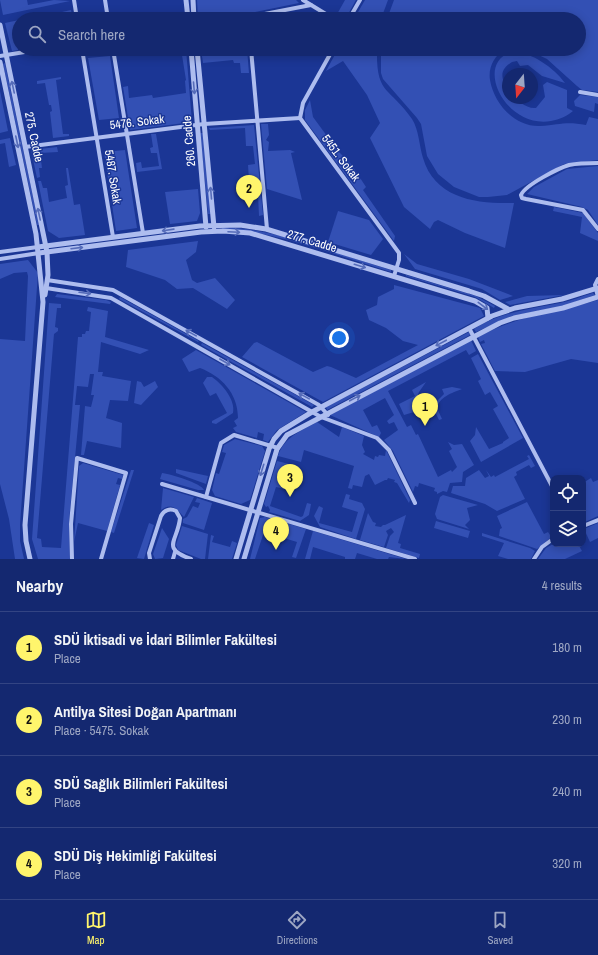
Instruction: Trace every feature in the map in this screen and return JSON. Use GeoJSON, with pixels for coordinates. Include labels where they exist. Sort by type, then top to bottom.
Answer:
{"type":"FeatureCollection","features":[{"type":"Feature","properties":{"kind":"street"},"geometry":{"type":"LineString","coordinates":[[74,0],[76,12]]}},
{"type":"Feature","properties":{"kind":"street"},"geometry":{"type":"LineString","coordinates":[[105,0],[107,12]]}},
{"type":"Feature","properties":{"kind":"street"},"geometry":{"type":"LineString","coordinates":[[186,0],[187,12]]}},
{"type":"Feature","properties":{"kind":"street"},"geometry":{"type":"LineString","coordinates":[[193,0],[194,12]]}},
{"type":"Feature","properties":{"kind":"street"},"geometry":{"type":"LineString","coordinates":[[303,0],[322,12]]}},
{"type":"Feature","properties":{"kind":"street"},"geometry":{"type":"LineString","coordinates":[[353,12],[360,0]]}},
{"type":"Feature","properties":{"kind":"street"},"geometry":{"type":"LineString","coordinates":[[277,12],[311,5]]}},
{"type":"Feature","properties":{"kind":"street","name":"275. Cadde"},"geometry":{"type":"LineString","coordinates":[[0,25],[47,252],[47,280],[43,302]]}},
{"type":"Feature","properties":{"kind":"street"},"geometry":{"type":"LineString","coordinates":[[0,56],[12,54]]}},
{"type":"Feature","properties":{"kind":"street","name":"5487. Sokak"},"geometry":{"type":"LineString","coordinates":[[83,56],[113,237]]}},
{"type":"Feature","properties":{"kind":"street"},"geometry":{"type":"LineString","coordinates":[[114,56],[143,233]]}},
{"type":"Feature","properties":{"kind":"street","name":"260. Cadde"},"geometry":{"type":"LineString","coordinates":[[191,56],[207,232]]}},
{"type":"Feature","properties":{"kind":"street","name":"260. Cadde"},"geometry":{"type":"LineString","coordinates":[[198,56],[215,232]]}},
{"type":"Feature","properties":{"kind":"street"},"geometry":{"type":"LineString","coordinates":[[252,56],[267,229]]}},
{"type":"Feature","properties":{"kind":"street"},"geometry":{"type":"LineString","coordinates":[[300,118],[303,104],[329,56]]}},
{"type":"Feature","properties":{"kind":"street","name":"275. Cadde"},"geometry":{"type":"LineString","coordinates":[[0,62],[38,246],[43,302]]}},
{"type":"Feature","properties":{"kind":"street"},"geometry":{"type":"LineString","coordinates":[[580,92],[598,95]]}},
{"type":"Feature","properties":{"kind":"street","name":"5476. Sokak"},"geometry":{"type":"LineString","coordinates":[[26,146],[197,124],[300,118]]}},
{"type":"Feature","properties":{"kind":"street","name":"5451. Sokak"},"geometry":{"type":"LineString","coordinates":[[300,118],[397,250],[400,257],[394,276]]}},
{"type":"Feature","properties":{"kind":"street"},"geometry":{"type":"LineString","coordinates":[[598,163],[576,164],[561,168],[527,188],[521,196],[526,199],[583,210],[598,229]]}},
{"type":"Feature","properties":{"kind":"street","name":"277. Cadde"},"geometry":{"type":"LineString","coordinates":[[0,252],[206,225],[246,226],[267,229],[480,294],[508,309]]}},
{"type":"Feature","properties":{"kind":"street","name":"277. Cadde"},"geometry":{"type":"LineString","coordinates":[[0,259],[207,232],[257,235],[480,303],[487,308],[488,318]]}},
{"type":"Feature","properties":{"kind":"street"},"geometry":{"type":"LineString","coordinates":[[244,559],[278,448],[287,435],[490,328],[514,318],[563,308],[598,297],[595,284],[598,278]]}},
{"type":"Feature","properties":{"kind":"street"},"geometry":{"type":"LineString","coordinates":[[47,280],[104,287],[116,291],[321,407],[334,421]]}},
{"type":"Feature","properties":{"kind":"street"},"geometry":{"type":"LineString","coordinates":[[46,288],[104,296],[114,299],[312,412],[372,436],[386,446],[415,503]]}},
{"type":"Feature","properties":{"kind":"street"},"geometry":{"type":"LineString","coordinates":[[236,559],[270,445],[281,431],[321,407],[488,318],[508,309],[562,299],[597,288]]}},
{"type":"Feature","properties":{"kind":"street"},"geometry":{"type":"LineString","coordinates":[[114,299],[116,291]]}},
{"type":"Feature","properties":{"kind":"street"},"geometry":{"type":"LineString","coordinates":[[30,559],[26,541],[25,525],[43,302]]}},
{"type":"Feature","properties":{"kind":"street"},"geometry":{"type":"LineString","coordinates":[[469,328],[550,482]]}},
{"type":"Feature","properties":{"kind":"street"},"geometry":{"type":"LineString","coordinates":[[206,497],[221,443],[234,435],[278,448]]}},
{"type":"Feature","properties":{"kind":"street"},"geometry":{"type":"LineString","coordinates":[[72,559],[71,524],[77,458],[126,473],[101,559]]}},
{"type":"Feature","properties":{"kind":"street"},"geometry":{"type":"LineString","coordinates":[[162,484],[415,559]]}},
{"type":"Feature","properties":{"kind":"street"},"geometry":{"type":"LineString","coordinates":[[150,559],[149,553],[161,516],[168,510],[176,511],[180,518],[173,543],[175,552],[172,559],[177,559]]}},
{"type":"Feature","properties":{"kind":"street"},"geometry":{"type":"LineString","coordinates":[[586,525],[598,520]]}},
{"type":"Feature","properties":{"kind":"street"},"geometry":{"type":"LineString","coordinates":[[534,559],[542,547],[550,541]]}},
{"type":"Feature","properties":{"kind":"street"},"geometry":{"type":"LineString","coordinates":[[175,552],[191,559]]}},
{"type":"Feature","properties":{"kind":"shaded area"},"geometry":{"type":"Polygon","coordinates":[[[0,0],[27,0],[28,5],[54,0],[70,1],[12,12],[3,15],[0,0]]]}},
{"type":"Feature","properties":{"kind":"shaded area"},"geometry":{"type":"Polygon","coordinates":[[[197,0],[296,0],[299,3],[256,12],[198,12],[197,0]]]}},
{"type":"Feature","properties":{"kind":"shaded area"},"geometry":{"type":"Polygon","coordinates":[[[345,0],[356,0],[349,12],[338,12],[345,0]]]}},
{"type":"Feature","properties":{"kind":"shaded area"},"geometry":{"type":"Polygon","coordinates":[[[365,0],[388,0],[384,12],[358,12],[365,0]]]}},
{"type":"Feature","properties":{"kind":"shaded area"},"geometry":{"type":"Polygon","coordinates":[[[394,0],[598,0],[598,92],[582,90],[547,59],[541,56],[586,56],[586,12],[390,12],[394,0]]]}},
{"type":"Feature","properties":{"kind":"shaded area"},"geometry":{"type":"Polygon","coordinates":[[[12,22],[12,51],[5,23],[12,22]]]}},
{"type":"Feature","properties":{"kind":"shaded area"},"geometry":{"type":"Polygon","coordinates":[[[110,56],[119,118],[99,120],[88,58],[110,56]]]}},
{"type":"Feature","properties":{"kind":"shaded area"},"geometry":{"type":"Polygon","coordinates":[[[182,56],[187,56],[192,122],[130,130],[123,87],[128,86],[129,98],[152,95],[153,98],[186,93],[186,80],[182,56]]]}},
{"type":"Feature","properties":{"kind":"shaded area"},"geometry":{"type":"Polygon","coordinates":[[[202,56],[248,56],[249,73],[241,73],[240,63],[234,63],[233,60],[203,63],[202,56]]]}},
{"type":"Feature","properties":{"kind":"shaded area"},"geometry":{"type":"Polygon","coordinates":[[[334,56],[377,56],[379,75],[382,83],[412,119],[418,133],[423,158],[429,172],[437,182],[447,191],[472,200],[514,203],[505,248],[465,233],[438,220],[434,222],[430,229],[404,207],[370,138],[380,123],[367,95],[343,61],[326,71],[334,56]]]}},
{"type":"Feature","properties":{"kind":"shaded area"},"geometry":{"type":"Polygon","coordinates":[[[381,56],[497,56],[491,67],[490,80],[496,97],[507,112],[522,123],[540,126],[567,123],[586,125],[589,117],[598,119],[598,160],[564,164],[507,195],[479,197],[454,187],[438,174],[427,156],[421,124],[383,79],[381,73],[381,56]]]}},
{"type":"Feature","properties":{"kind":"shaded area"},"geometry":{"type":"Polygon","coordinates":[[[505,56],[530,56],[549,67],[565,83],[542,76],[538,73],[538,68],[532,68],[528,65],[520,66],[517,61],[512,62],[505,68],[502,68],[502,97],[499,93],[495,80],[495,68],[501,58],[505,56]]]}},
{"type":"Feature","properties":{"kind":"shaded area"},"geometry":{"type":"Polygon","coordinates":[[[5,63],[39,225],[37,225],[3,64],[5,63]]]}},
{"type":"Feature","properties":{"kind":"shaded area"},"geometry":{"type":"Polygon","coordinates":[[[61,77],[61,79],[56,80],[63,134],[69,134],[69,136],[53,138],[50,112],[52,111],[51,105],[49,105],[45,83],[37,84],[37,81],[61,77]]]}},
{"type":"Feature","properties":{"kind":"shaded area"},"geometry":{"type":"Polygon","coordinates":[[[547,82],[567,90],[567,108],[573,111],[560,119],[551,121],[534,121],[520,115],[507,104],[522,104],[528,107],[536,108],[545,97],[543,85],[547,82]]]}},
{"type":"Feature","properties":{"kind":"shaded area"},"geometry":{"type":"Polygon","coordinates":[[[0,91],[8,131],[0,133],[0,91]]]}},
{"type":"Feature","properties":{"kind":"shaded area"},"geometry":{"type":"Polygon","coordinates":[[[580,95],[598,97],[598,104],[595,103],[594,112],[575,106],[574,101],[580,95]]]}},
{"type":"Feature","properties":{"kind":"shaded area"},"geometry":{"type":"Polygon","coordinates":[[[310,100],[313,117],[338,151],[351,164],[366,187],[363,190],[395,236],[394,241],[305,120],[305,110],[310,100]]]}},
{"type":"Feature","properties":{"kind":"shaded area"},"geometry":{"type":"Polygon","coordinates":[[[261,124],[268,124],[269,135],[266,140],[269,142],[268,151],[290,150],[295,152],[291,153],[302,200],[267,189],[261,124]]]}},
{"type":"Feature","properties":{"kind":"shaded area"},"geometry":{"type":"Polygon","coordinates":[[[254,125],[263,215],[259,216],[258,194],[250,194],[248,165],[255,164],[253,146],[246,146],[245,128],[210,130],[209,128],[254,125]]]}},
{"type":"Feature","properties":{"kind":"shaded area"},"geometry":{"type":"Polygon","coordinates":[[[200,133],[203,133],[211,214],[208,214],[200,133]]]}},
{"type":"Feature","properties":{"kind":"shaded area"},"geometry":{"type":"Polygon","coordinates":[[[151,134],[156,134],[162,169],[137,172],[136,163],[141,162],[142,168],[159,166],[157,153],[151,153],[150,148],[153,147],[151,134]]]}},
{"type":"Feature","properties":{"kind":"shaded area"},"geometry":{"type":"Polygon","coordinates":[[[10,138],[16,165],[9,167],[5,143],[0,144],[0,140],[10,138]]]}},
{"type":"Feature","properties":{"kind":"shaded area"},"geometry":{"type":"Polygon","coordinates":[[[57,147],[58,152],[40,153],[42,168],[39,168],[40,177],[37,178],[31,150],[57,147]]]}},
{"type":"Feature","properties":{"kind":"shaded area"},"geometry":{"type":"Polygon","coordinates":[[[125,150],[137,228],[116,231],[104,152],[125,150]]]}},
{"type":"Feature","properties":{"kind":"shaded area"},"geometry":{"type":"Polygon","coordinates":[[[598,166],[598,225],[588,210],[582,207],[527,194],[534,187],[567,169],[598,166]]]}},
{"type":"Feature","properties":{"kind":"shaded area"},"geometry":{"type":"Polygon","coordinates":[[[66,168],[68,168],[74,205],[80,204],[85,235],[59,238],[48,231],[38,181],[41,181],[43,188],[47,188],[49,202],[67,198],[65,186],[68,185],[66,168]]]}},
{"type":"Feature","properties":{"kind":"shaded area"},"geometry":{"type":"Polygon","coordinates":[[[198,189],[200,213],[197,221],[170,224],[165,192],[198,189]]]}},
{"type":"Feature","properties":{"kind":"shaded area"},"geometry":{"type":"Polygon","coordinates":[[[554,207],[583,213],[598,233],[598,241],[580,233],[582,217],[553,211],[554,207]]]}},
{"type":"Feature","properties":{"kind":"shaded area"},"geometry":{"type":"Polygon","coordinates":[[[338,211],[369,220],[383,239],[371,255],[328,242],[338,211]]]}},
{"type":"Feature","properties":{"kind":"shaded area"},"geometry":{"type":"Polygon","coordinates":[[[222,227],[265,232],[286,237],[391,270],[391,272],[285,239],[264,234],[222,229],[222,227]]]}},
{"type":"Feature","properties":{"kind":"shaded area"},"geometry":{"type":"Polygon","coordinates":[[[198,241],[196,252],[186,260],[192,280],[197,283],[215,278],[235,300],[227,309],[193,288],[177,289],[165,280],[126,267],[128,250],[198,241]]]}},
{"type":"Feature","properties":{"kind":"shaded area"},"geometry":{"type":"Polygon","coordinates":[[[404,254],[417,264],[469,279],[513,296],[500,300],[482,289],[415,269],[404,254]]]}},
{"type":"Feature","properties":{"kind":"shaded area"},"geometry":{"type":"Polygon","coordinates":[[[28,260],[38,273],[20,525],[20,541],[24,559],[15,559],[9,519],[0,484],[0,339],[25,341],[28,276],[27,272],[14,273],[0,279],[0,264],[28,260]]]}},
{"type":"Feature","properties":{"kind":"shaded area"},"geometry":{"type":"Polygon","coordinates":[[[406,275],[476,296],[495,306],[494,308],[475,297],[406,275]]]}},
{"type":"Feature","properties":{"kind":"shaded area"},"geometry":{"type":"Polygon","coordinates":[[[394,285],[480,308],[484,316],[323,402],[242,357],[254,343],[257,342],[313,372],[327,366],[356,378],[418,345],[403,341],[386,328],[369,320],[366,310],[377,305],[378,297],[394,289],[394,285]]]}},
{"type":"Feature","properties":{"kind":"shaded area"},"geometry":{"type":"Polygon","coordinates":[[[593,293],[595,295],[563,306],[512,316],[476,332],[474,329],[484,323],[505,315],[526,309],[564,302],[593,293]]]}},
{"type":"Feature","properties":{"kind":"shaded area"},"geometry":{"type":"Polygon","coordinates":[[[57,294],[106,300],[111,302],[110,304],[55,297],[57,294]]]}},
{"type":"Feature","properties":{"kind":"shaded area"},"geometry":{"type":"Polygon","coordinates":[[[564,295],[510,305],[505,302],[527,296],[564,295]]]}},
{"type":"Feature","properties":{"kind":"shaded area"},"geometry":{"type":"Polygon","coordinates":[[[120,297],[199,341],[198,342],[119,299],[120,297]]]}},
{"type":"Feature","properties":{"kind":"shaded area"},"geometry":{"type":"Polygon","coordinates":[[[598,300],[598,363],[571,359],[525,372],[495,371],[481,344],[485,343],[484,340],[480,342],[478,337],[522,319],[598,300]]]}},
{"type":"Feature","properties":{"kind":"shaded area"},"geometry":{"type":"Polygon","coordinates":[[[49,303],[61,304],[61,308],[57,308],[55,327],[58,328],[58,331],[54,334],[37,538],[41,539],[42,547],[61,548],[78,337],[82,337],[82,334],[89,331],[91,312],[87,311],[88,307],[108,311],[105,337],[149,350],[140,354],[101,342],[98,372],[103,372],[102,376],[131,381],[128,401],[110,400],[106,418],[122,423],[121,448],[87,441],[84,455],[81,455],[85,406],[91,407],[94,395],[91,395],[94,374],[90,374],[88,387],[77,386],[75,405],[80,405],[69,521],[70,559],[38,559],[32,539],[49,303]]]}},
{"type":"Feature","properties":{"kind":"shaded area"},"geometry":{"type":"Polygon","coordinates":[[[469,332],[470,335],[327,410],[326,407],[469,332]]]}},
{"type":"Feature","properties":{"kind":"shaded area"},"geometry":{"type":"Polygon","coordinates":[[[471,340],[476,351],[469,355],[466,350],[388,391],[407,427],[411,425],[416,435],[418,434],[438,477],[451,470],[452,472],[457,467],[449,451],[452,449],[448,442],[454,445],[462,444],[474,465],[463,472],[462,482],[450,483],[447,492],[443,491],[437,494],[437,492],[434,491],[435,488],[419,483],[418,487],[415,486],[413,492],[393,451],[384,440],[398,430],[394,422],[389,424],[387,421],[394,415],[385,398],[363,410],[372,427],[377,425],[381,433],[379,437],[330,415],[471,340]]]}},
{"type":"Feature","properties":{"kind":"shaded area"},"geometry":{"type":"Polygon","coordinates":[[[202,343],[314,405],[312,407],[201,345],[202,343]]]}},
{"type":"Feature","properties":{"kind":"shaded area"},"geometry":{"type":"Polygon","coordinates":[[[196,350],[306,412],[277,430],[268,442],[263,440],[264,434],[258,432],[257,438],[236,432],[233,428],[237,426],[234,421],[238,418],[232,393],[221,381],[208,371],[200,368],[189,372],[182,359],[196,350]]]}},
{"type":"Feature","properties":{"kind":"shaded area"},"geometry":{"type":"Polygon","coordinates":[[[478,354],[523,438],[481,462],[470,441],[475,435],[476,427],[489,449],[503,443],[509,438],[493,409],[498,406],[490,392],[485,395],[478,381],[481,379],[471,358],[478,354]]]}},
{"type":"Feature","properties":{"kind":"shaded area"},"geometry":{"type":"Polygon","coordinates":[[[207,377],[212,377],[220,384],[230,398],[233,408],[233,413],[216,424],[212,423],[212,421],[227,413],[216,393],[210,396],[203,383],[207,377]]]}},
{"type":"Feature","properties":{"kind":"shaded area"},"geometry":{"type":"Polygon","coordinates":[[[137,381],[141,382],[144,387],[155,381],[158,387],[141,405],[134,403],[137,381]]]}},
{"type":"Feature","properties":{"kind":"shaded area"},"geometry":{"type":"Polygon","coordinates":[[[426,382],[419,392],[415,403],[414,412],[404,415],[399,404],[415,396],[412,390],[426,382]]]}},
{"type":"Feature","properties":{"kind":"shaded area"},"geometry":{"type":"Polygon","coordinates":[[[452,387],[462,389],[446,396],[440,401],[437,408],[442,419],[439,420],[435,412],[435,403],[444,394],[442,389],[452,387]]]}},
{"type":"Feature","properties":{"kind":"shaded area"},"geometry":{"type":"Polygon","coordinates":[[[317,422],[339,437],[342,427],[364,436],[362,445],[365,452],[363,454],[374,460],[375,456],[385,456],[386,450],[410,500],[409,503],[397,483],[394,482],[395,480],[388,478],[387,480],[375,485],[369,474],[365,476],[362,487],[353,485],[352,489],[348,488],[354,466],[304,450],[301,462],[278,456],[284,444],[289,439],[317,422]]]}},
{"type":"Feature","properties":{"kind":"shaded area"},"geometry":{"type":"Polygon","coordinates":[[[235,439],[262,446],[265,451],[250,500],[241,504],[215,496],[212,490],[216,473],[219,474],[226,453],[222,452],[224,445],[235,439]]]}},
{"type":"Feature","properties":{"kind":"shaded area"},"geometry":{"type":"Polygon","coordinates":[[[529,455],[535,466],[531,468],[529,465],[516,472],[517,475],[514,477],[525,499],[497,511],[485,504],[451,493],[453,486],[465,486],[466,478],[479,470],[485,478],[489,476],[486,470],[491,477],[494,475],[495,477],[529,459],[527,456],[529,455]]]}},
{"type":"Feature","properties":{"kind":"shaded area"},"geometry":{"type":"Polygon","coordinates":[[[277,461],[289,464],[291,468],[285,482],[289,490],[276,487],[270,506],[301,517],[303,516],[307,503],[311,504],[309,515],[300,521],[269,512],[270,510],[268,506],[266,507],[264,504],[277,461]]]}},
{"type":"Feature","properties":{"kind":"shaded area"},"geometry":{"type":"Polygon","coordinates":[[[83,463],[123,475],[122,479],[118,478],[116,484],[120,485],[107,531],[78,523],[74,542],[79,466],[83,463]]]}},
{"type":"Feature","properties":{"kind":"shaded area"},"geometry":{"type":"Polygon","coordinates":[[[176,469],[208,476],[206,484],[176,473],[176,469]]]}},
{"type":"Feature","properties":{"kind":"shaded area"},"geometry":{"type":"Polygon","coordinates":[[[131,470],[134,470],[114,533],[111,532],[131,470]]]}},
{"type":"Feature","properties":{"kind":"shaded area"},"geometry":{"type":"Polygon","coordinates":[[[162,473],[192,482],[202,487],[204,490],[198,490],[160,479],[162,473]]]}},
{"type":"Feature","properties":{"kind":"shaded area"},"geometry":{"type":"Polygon","coordinates":[[[591,478],[593,482],[598,480],[598,516],[586,522],[586,511],[586,481],[591,478]]]}},
{"type":"Feature","properties":{"kind":"shaded area"},"geometry":{"type":"Polygon","coordinates":[[[163,488],[194,497],[184,517],[175,508],[169,506],[161,510],[163,488]]]}},
{"type":"Feature","properties":{"kind":"shaded area"},"geometry":{"type":"Polygon","coordinates":[[[346,494],[350,495],[349,499],[362,503],[365,509],[356,539],[320,527],[314,516],[319,506],[323,508],[319,523],[352,532],[358,512],[342,507],[346,494]]]}},
{"type":"Feature","properties":{"kind":"shaded area"},"geometry":{"type":"Polygon","coordinates":[[[443,495],[478,505],[467,508],[470,520],[465,525],[469,529],[437,519],[435,514],[440,497],[443,495]]]}},
{"type":"Feature","properties":{"kind":"shaded area"},"geometry":{"type":"Polygon","coordinates":[[[197,498],[212,503],[204,530],[183,523],[183,519],[187,517],[193,506],[198,508],[200,503],[195,502],[197,498]]]}},
{"type":"Feature","properties":{"kind":"shaded area"},"geometry":{"type":"Polygon","coordinates":[[[527,502],[544,534],[548,532],[550,538],[537,549],[499,536],[500,529],[502,528],[497,516],[527,502]]]}},
{"type":"Feature","properties":{"kind":"shaded area"},"geometry":{"type":"Polygon","coordinates":[[[368,513],[373,522],[376,523],[375,526],[381,527],[406,515],[398,543],[401,544],[400,548],[420,554],[419,558],[386,548],[390,536],[394,532],[391,528],[386,531],[388,535],[384,547],[360,540],[368,513]]]}},
{"type":"Feature","properties":{"kind":"shaded area"},"geometry":{"type":"Polygon","coordinates":[[[265,517],[306,529],[296,558],[292,557],[297,542],[264,532],[255,559],[250,559],[260,518],[265,517]]]}},
{"type":"Feature","properties":{"kind":"shaded area"},"geometry":{"type":"Polygon","coordinates":[[[436,521],[470,531],[468,538],[434,528],[436,521]]]}},
{"type":"Feature","properties":{"kind":"shaded area"},"geometry":{"type":"Polygon","coordinates":[[[149,523],[154,525],[144,559],[137,558],[149,523]]]}},
{"type":"Feature","properties":{"kind":"shaded area"},"geometry":{"type":"Polygon","coordinates":[[[598,523],[598,538],[590,542],[586,533],[586,528],[598,523]]]}},
{"type":"Feature","properties":{"kind":"shaded area"},"geometry":{"type":"Polygon","coordinates":[[[182,526],[208,534],[205,559],[201,559],[178,550],[176,545],[182,526]]]}},
{"type":"Feature","properties":{"kind":"shaded area"},"geometry":{"type":"Polygon","coordinates":[[[162,528],[169,539],[163,558],[155,559],[153,554],[162,528]]]}},
{"type":"Feature","properties":{"kind":"shaded area"},"geometry":{"type":"Polygon","coordinates":[[[313,531],[406,559],[389,557],[388,559],[377,559],[357,553],[355,559],[345,559],[345,557],[313,547],[310,559],[305,559],[313,531]]]}},
{"type":"Feature","properties":{"kind":"shaded area"},"geometry":{"type":"Polygon","coordinates":[[[482,533],[530,548],[535,551],[531,559],[508,559],[498,556],[504,543],[482,536],[482,533]]]}},
{"type":"Feature","properties":{"kind":"shaded area"},"geometry":{"type":"Polygon","coordinates":[[[211,535],[214,536],[212,542],[230,547],[232,541],[237,543],[232,559],[208,559],[211,535]]]}},
{"type":"Feature","properties":{"kind":"shaded area"},"geometry":{"type":"Polygon","coordinates":[[[550,546],[550,547],[580,547],[582,551],[565,559],[538,559],[546,548],[550,546]]]}},
{"type":"Feature","properties":{"kind":"place","name":"Antilya Sitesi Doğan Apartmanı"},"geometry":{"type":"Point","coordinates":[249,208]}},
{"type":"Feature","properties":{"kind":"place","name":"SDÜ İktisadi ve İdari Bilimler Fakültesi"},"geometry":{"type":"Point","coordinates":[425,426]}},
{"type":"Feature","properties":{"kind":"place","name":"SDÜ Sağlık Bilimleri Fakültesi"},"geometry":{"type":"Point","coordinates":[290,497]}},
{"type":"Feature","properties":{"kind":"place","name":"SDÜ Diş Hekimliği Fakültesi"},"geometry":{"type":"Point","coordinates":[276,550]}}]}
